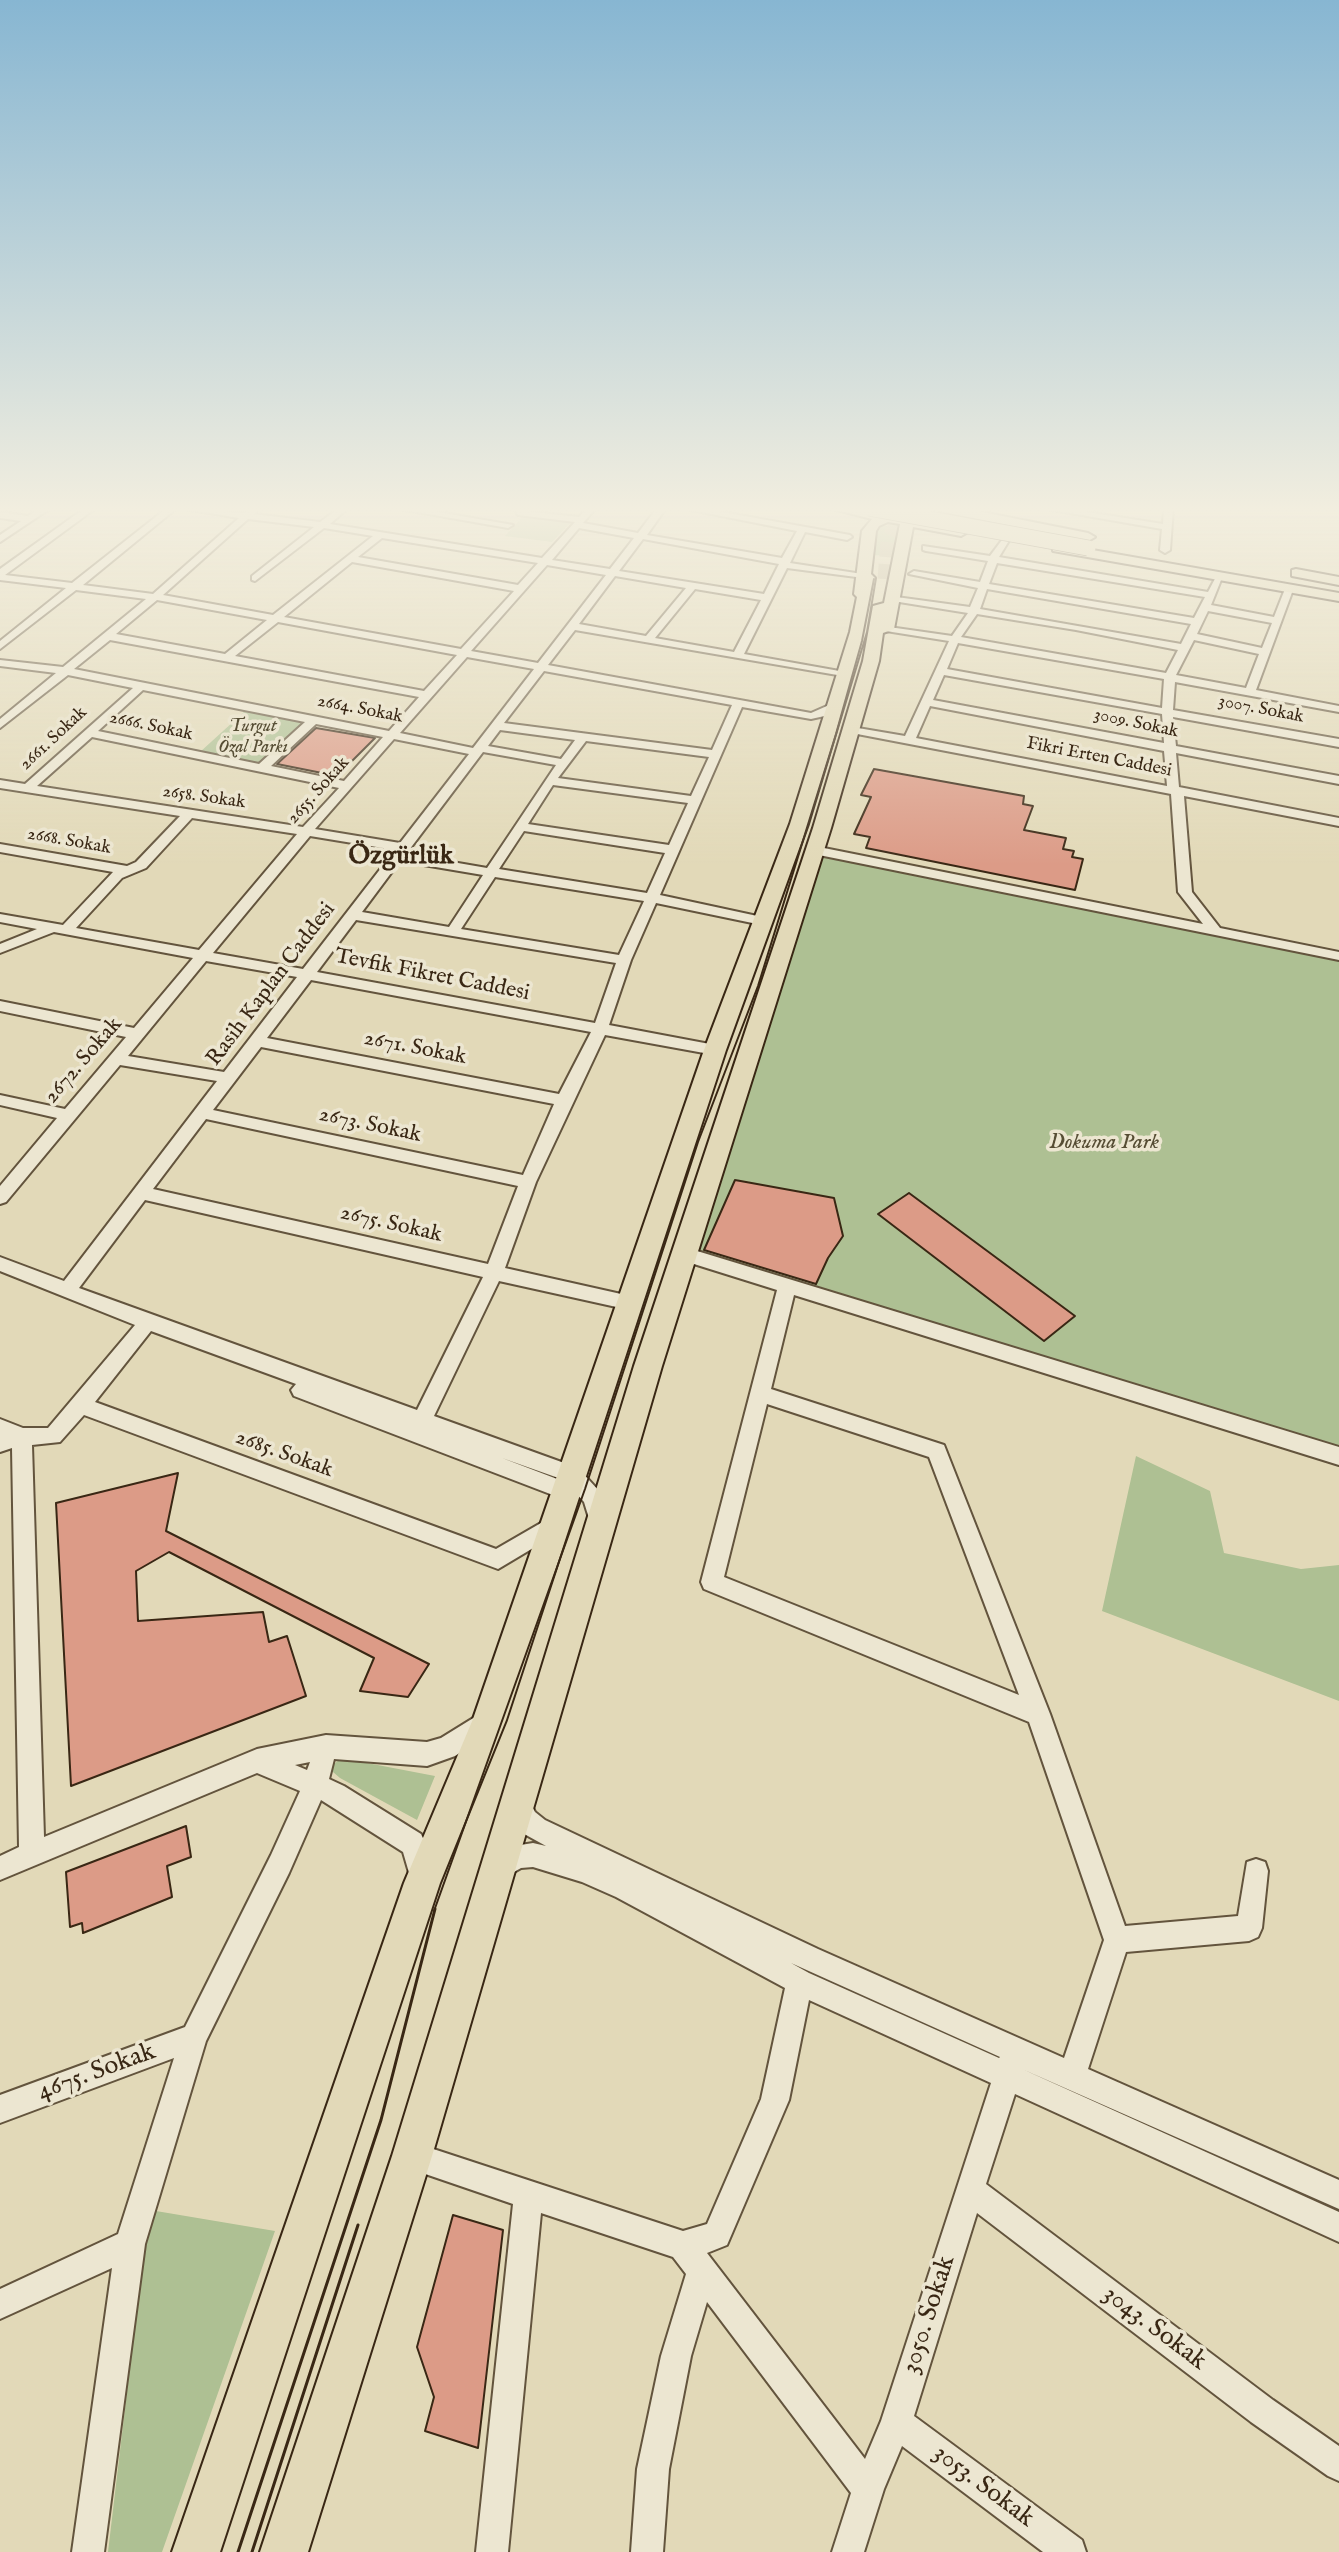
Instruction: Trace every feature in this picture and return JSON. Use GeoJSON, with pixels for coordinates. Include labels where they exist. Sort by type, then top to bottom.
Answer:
{"type":"FeatureCollection","features":[{"type":"Feature","properties":{"kind":"highway"},"geometry":{"type":"LineString","coordinates":[[284,2552],[412,2156],[519,1807],[599,1524],[814,850],[851,685],[868,627]]}},
{"type":"Feature","properties":{"kind":"highway"},"geometry":{"type":"LineString","coordinates":[[196,2552],[422,1883],[489,1720],[715,1050],[851,685],[886,628]]}},
{"type":"Feature","properties":{"kind":"highway"},"geometry":{"type":"LineString","coordinates":[[715,1050],[736,1048],[751,1041]]}},
{"type":"Feature","properties":{"kind":"street"},"geometry":{"type":"LineString","coordinates":[[0,646],[25,627]]}},
{"type":"Feature","properties":{"kind":"street"},"geometry":{"type":"LineString","coordinates":[[0,725],[119,627]]}},
{"type":"Feature","properties":{"kind":"street"},"geometry":{"type":"LineString","coordinates":[[228,657],[267,627]]}},
{"type":"Feature","properties":{"kind":"street"},"geometry":{"type":"LineString","coordinates":[[322,627],[811,716],[825,713],[851,685]]}},
{"type":"Feature","properties":{"kind":"street","name":"2655. Sokak"},"geometry":{"type":"LineString","coordinates":[[205,956],[307,831],[487,627]]}},
{"type":"Feature","properties":{"kind":"street","name":"Rasih Kaplan Caddesi"},"geometry":{"type":"LineString","coordinates":[[68,1289],[572,627]]}},
{"type":"Feature","properties":{"kind":"street","name":"Fikri Erten Caddesi"},"geometry":{"type":"LineString","coordinates":[[579,627],[737,656],[851,685],[909,740],[1339,822]]}},
{"type":"Feature","properties":{"kind":"street"},"geometry":{"type":"LineString","coordinates":[[648,640],[659,627]]}},
{"type":"Feature","properties":{"kind":"street"},"geometry":{"type":"LineString","coordinates":[[737,656],[752,627]]}},
{"type":"Feature","properties":{"kind":"street"},"geometry":{"type":"LineString","coordinates":[[909,740],[963,627]]}},
{"type":"Feature","properties":{"kind":"street"},"geometry":{"type":"LineString","coordinates":[[1023,627],[1170,677],[1339,709]]}},
{"type":"Feature","properties":{"kind":"street"},"geometry":{"type":"LineString","coordinates":[[886,628],[955,639],[1069,642],[1093,627]]}},
{"type":"Feature","properties":{"kind":"street"},"geometry":{"type":"LineString","coordinates":[[1194,627],[1170,677],[1167,710],[1185,892],[1215,930]]}},
{"type":"Feature","properties":{"kind":"street"},"geometry":{"type":"LineString","coordinates":[[1250,692],[1274,627]]}},
{"type":"Feature","properties":{"kind":"street"},"geometry":{"type":"LineString","coordinates":[[1092,630],[1184,648]]}},
{"type":"Feature","properties":{"kind":"street"},"geometry":{"type":"LineString","coordinates":[[108,636],[425,695]]}},
{"type":"Feature","properties":{"kind":"street"},"geometry":{"type":"LineString","coordinates":[[1190,636],[1264,652]]}},
{"type":"Feature","properties":{"kind":"street","name":"2664. Sokak"},"geometry":{"type":"LineString","coordinates":[[0,663],[65,671],[392,735],[564,763]]}},
{"type":"Feature","properties":{"kind":"street","name":"3007. Sokak"},"geometry":{"type":"LineString","coordinates":[[940,671],[1114,719],[1167,710],[1321,758],[1339,743]]}},
{"type":"Feature","properties":{"kind":"street","name":"2661. Sokak"},"geometry":{"type":"LineString","coordinates":[[28,788],[141,686]]}},
{"type":"Feature","properties":{"kind":"street","name":"3009. Sokak"},"geometry":{"type":"LineString","coordinates":[[926,702],[1114,719],[1171,750],[1321,758],[1339,780]]}},
{"type":"Feature","properties":{"kind":"street"},"geometry":{"type":"LineString","coordinates":[[422,1420],[494,1273],[528,1182],[600,1029],[624,960],[738,704]]}},
{"type":"Feature","properties":{"kind":"street"},"geometry":{"type":"LineString","coordinates":[[262,768],[313,720]]}},
{"type":"Feature","properties":{"kind":"street"},"geometry":{"type":"LineString","coordinates":[[497,726],[715,754]]}},
{"type":"Feature","properties":{"kind":"street","name":"2666. Sokak"},"geometry":{"type":"LineString","coordinates":[[87,732],[348,786]]}},
{"type":"Feature","properties":{"kind":"street"},"geometry":{"type":"LineString","coordinates":[[453,931],[489,872],[583,737]]}},
{"type":"Feature","properties":{"kind":"street"},"geometry":{"type":"LineString","coordinates":[[550,781],[695,800]]}},
{"type":"Feature","properties":{"kind":"street","name":"2658. Sokak"},"geometry":{"type":"LineString","coordinates":[[0,784],[307,831],[489,872],[652,898],[762,921]]}},
{"type":"Feature","properties":{"kind":"street"},"geometry":{"type":"LineString","coordinates":[[0,949],[59,929],[117,875],[141,865],[188,815]]}},
{"type":"Feature","properties":{"kind":"street"},"geometry":{"type":"LineString","coordinates":[[520,827],[673,850]]}},
{"type":"Feature","properties":{"kind":"street","name":"2668. Sokak"},"geometry":{"type":"LineString","coordinates":[[0,848],[131,871]]}},
{"type":"Feature","properties":{"kind":"street"},"geometry":{"type":"LineString","coordinates":[[814,850],[1339,956]]}},
{"type":"Feature","properties":{"kind":"street"},"geometry":{"type":"LineString","coordinates":[[353,915],[624,960]]}},
{"type":"Feature","properties":{"kind":"street","name":"Tevfik Fikret Caddesi"},"geometry":{"type":"LineString","coordinates":[[0,918],[715,1050]]}},
{"type":"Feature","properties":{"kind":"street","name":"2672. Sokak"},"geometry":{"type":"LineString","coordinates":[[0,1198],[67,1115],[205,956]]}},
{"type":"Feature","properties":{"kind":"street"},"geometry":{"type":"LineString","coordinates":[[0,1006],[137,1034]]}},
{"type":"Feature","properties":{"kind":"street","name":"2671. Sokak"},"geometry":{"type":"LineString","coordinates":[[257,1041],[564,1100]]}},
{"type":"Feature","properties":{"kind":"street"},"geometry":{"type":"LineString","coordinates":[[116,1059],[228,1078]]}},
{"type":"Feature","properties":{"kind":"street"},"geometry":{"type":"LineString","coordinates":[[0,1100],[67,1115]]}},
{"type":"Feature","properties":{"kind":"street","name":"2673. Sokak"},"geometry":{"type":"LineString","coordinates":[[202,1113],[528,1182]]}},
{"type":"Feature","properties":{"kind":"street","name":"2675. Sokak"},"geometry":{"type":"LineString","coordinates":[[141,1193],[630,1303]]}},
{"type":"Feature","properties":{"kind":"street"},"geometry":{"type":"LineString","coordinates":[[684,1254],[1339,1456]]}},
{"type":"Feature","properties":{"kind":"street"},"geometry":{"type":"LineString","coordinates":[[0,1264],[150,1323],[422,1420],[568,1482],[593,1498],[599,1524]]}},
{"type":"Feature","properties":{"kind":"street"},"geometry":{"type":"LineString","coordinates":[[0,1274],[142,1330],[568,1482]]}},
{"type":"Feature","properties":{"kind":"street"},"geometry":{"type":"LineString","coordinates":[[787,1286],[712,1582],[1038,1714]]}},
{"type":"Feature","properties":{"kind":"street"},"geometry":{"type":"LineString","coordinates":[[11,1440],[53,1436],[142,1330]]}},
{"type":"Feature","properties":{"kind":"street"},"geometry":{"type":"LineString","coordinates":[[760,1394],[937,1451],[1038,1714],[1117,1940],[1072,2076]]}},
{"type":"Feature","properties":{"kind":"street","name":"2685. Sokak"},"geometry":{"type":"LineString","coordinates":[[81,1405],[498,1559],[553,1525]]}},
{"type":"Feature","properties":{"kind":"street"},"geometry":{"type":"LineString","coordinates":[[0,1427],[11,1440],[32,1856]]}},
{"type":"Feature","properties":{"kind":"street"},"geometry":{"type":"LineString","coordinates":[[0,1868],[257,1761],[326,1747],[427,1754],[447,1748],[489,1720]]}},
{"type":"Feature","properties":{"kind":"street"},"geometry":{"type":"LineString","coordinates":[[88,2552],[130,2244],[194,2037],[280,1864],[315,1785],[326,1747]]}},
{"type":"Feature","properties":{"kind":"street"},"geometry":{"type":"LineString","coordinates":[[257,1761],[336,1794],[412,1843],[419,1855],[422,1883]]}},
{"type":"Feature","properties":{"kind":"street"},"geometry":{"type":"LineString","coordinates":[[519,1807],[526,1821],[536,1829],[625,1888],[800,1982],[1010,2063],[1072,2076],[1339,2195]]}},
{"type":"Feature","properties":{"kind":"street"},"geometry":{"type":"LineString","coordinates":[[500,1868],[517,1856],[586,1862],[1010,2063],[1339,2227]]}},
{"type":"Feature","properties":{"kind":"street"},"geometry":{"type":"LineString","coordinates":[[1117,1940],[1249,1928],[1256,1871]]}},
{"type":"Feature","properties":{"kind":"street"},"geometry":{"type":"LineString","coordinates":[[647,2552],[653,2469],[692,2258],[717,2235],[775,2100],[800,1982]]}},
{"type":"Feature","properties":{"kind":"street","name":"4675. Sokak"},"geometry":{"type":"LineString","coordinates":[[0,2109],[194,2037]]}},
{"type":"Feature","properties":{"kind":"street","name":"3050. Sokak"},"geometry":{"type":"LineString","coordinates":[[848,2552],[868,2489],[896,2422],[1010,2063]]}},
{"type":"Feature","properties":{"kind":"street"},"geometry":{"type":"LineString","coordinates":[[412,2156],[528,2194],[692,2258],[868,2489]]}},
{"type":"Feature","properties":{"kind":"street","name":"3043. Sokak"},"geometry":{"type":"LineString","coordinates":[[970,2189],[1262,2411],[1339,2465]]}},
{"type":"Feature","properties":{"kind":"street"},"geometry":{"type":"LineString","coordinates":[[492,2552],[528,2194]]}},
{"type":"Feature","properties":{"kind":"street"},"geometry":{"type":"LineString","coordinates":[[0,2304],[130,2244]]}},
{"type":"Feature","properties":{"kind":"street","name":"3053. Sokak"},"geometry":{"type":"LineString","coordinates":[[896,2422],[1070,2552]]}},
{"type":"Feature","properties":{"kind":"green space","name":"Turgut Özal Parkı"},"geometry":{"type":"Polygon","coordinates":[[[245,711],[306,723],[262,765],[200,752],[245,711]]]}},
{"type":"Feature","properties":{"kind":"green space","name":"Dokuma Park"},"geometry":{"type":"Polygon","coordinates":[[[814,850],[1339,955],[1339,1456],[684,1254],[814,850]]]}},
{"type":"Feature","properties":{"kind":"green space"},"geometry":{"type":"Polygon","coordinates":[[[1136,1456],[1210,1491],[1224,1553],[1301,1569],[1339,1565],[1339,1701],[1102,1611],[1136,1456]]]}},
{"type":"Feature","properties":{"kind":"green space"},"geometry":{"type":"Polygon","coordinates":[[[341,1758],[435,1776],[417,1820],[340,1778],[333,1772],[332,1766],[341,1758]]]}},
{"type":"Feature","properties":{"kind":"green space"},"geometry":{"type":"Polygon","coordinates":[[[156,2211],[275,2231],[162,2552],[108,2552],[143,2257],[156,2211]]]}},
{"type":"Feature","properties":{"kind":"building"},"geometry":{"type":"Polygon","coordinates":[[[316,728],[375,738],[337,776],[277,764],[316,728]]]}},
{"type":"Feature","properties":{"kind":"building"},"geometry":{"type":"Polygon","coordinates":[[[874,769],[1024,796],[1023,804],[1033,806],[1024,830],[1066,838],[1063,849],[1074,851],[1072,857],[1083,859],[1075,890],[866,848],[870,837],[854,834],[871,797],[861,795],[874,769]]]}},
{"type":"Feature","properties":{"kind":"building"},"geometry":{"type":"Polygon","coordinates":[[[735,1180],[834,1198],[843,1236],[816,1284],[704,1250],[735,1180]]]}},
{"type":"Feature","properties":{"kind":"building"},"geometry":{"type":"Polygon","coordinates":[[[909,1193],[1075,1316],[1044,1341],[878,1214],[909,1193]]]}},
{"type":"Feature","properties":{"kind":"building"},"geometry":{"type":"Polygon","coordinates":[[[178,1473],[166,1531],[429,1664],[408,1697],[360,1691],[374,1658],[169,1552],[136,1571],[138,1621],[263,1612],[269,1642],[287,1636],[306,1696],[71,1786],[56,1503],[178,1473]]]}},
{"type":"Feature","properties":{"kind":"building"},"geometry":{"type":"Polygon","coordinates":[[[186,1826],[191,1857],[167,1866],[172,1897],[83,1933],[82,1923],[70,1927],[66,1872],[186,1826]]]}},
{"type":"Feature","properties":{"kind":"building"},"geometry":{"type":"Polygon","coordinates":[[[453,2215],[503,2230],[478,2448],[425,2431],[434,2397],[417,2347],[453,2215]]]}},
{"type":"Feature","properties":{"kind":"tram line"},"geometry":{"type":"LineString","coordinates":[[434,1911],[585,1489],[698,1142],[758,986],[836,734],[865,627]]}},
{"type":"Feature","properties":{"kind":"tram line"},"geometry":{"type":"LineString","coordinates":[[238,2552],[381,2120],[435,1909]]}},
{"type":"Feature","properties":{"kind":"tram line"},"geometry":{"type":"LineString","coordinates":[[252,2552],[358,2225]]}},
{"type":"Feature","properties":{"kind":"district","name":"Özgürlük"},"geometry":{"type":"Point","coordinates":[401,858]}}]}
